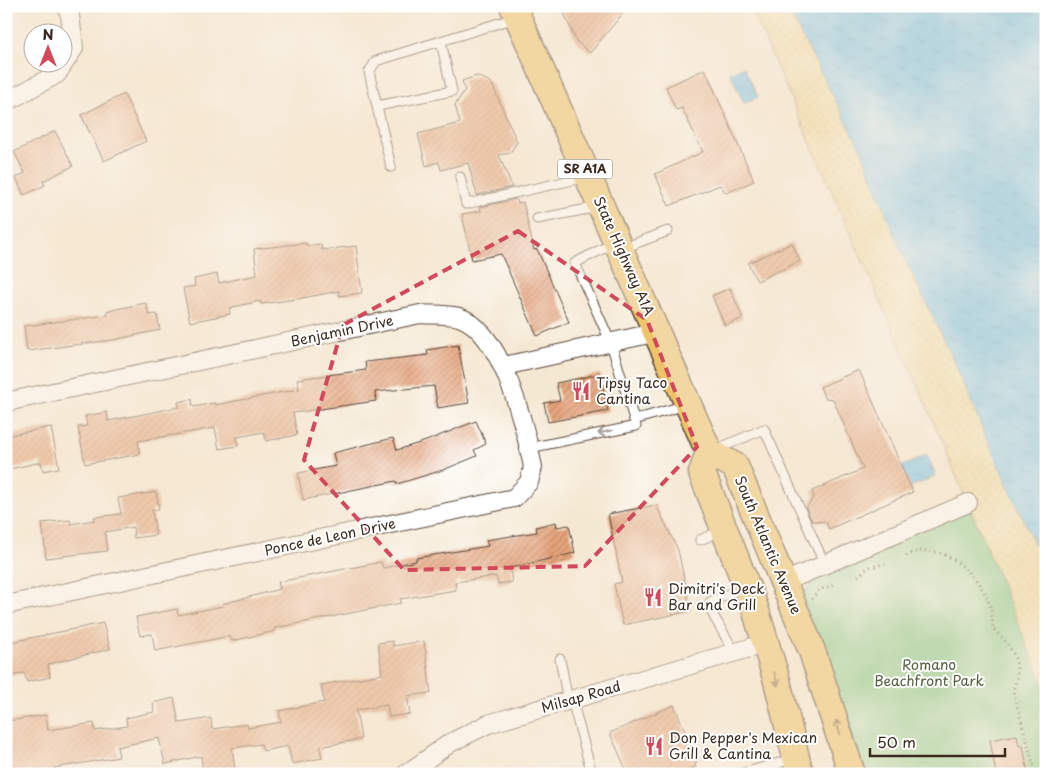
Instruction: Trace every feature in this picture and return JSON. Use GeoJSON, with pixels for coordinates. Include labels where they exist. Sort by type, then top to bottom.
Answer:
{"type":"FeatureCollection","features":[{"type":"Feature","properties":{"kind":"main road","name":"State Highway A1A"},"geometry":{"type":"LineString","coordinates":[[515,12],[689,405],[706,462]]}},
{"type":"Feature","properties":{"kind":"main road","name":"SR A1A"},"geometry":{"type":"LineString","coordinates":[[706,462],[725,529],[748,586],[766,643],[798,766]]}},
{"type":"Feature","properties":{"kind":"main road","name":"South Atlantic Avenue"},"geometry":{"type":"LineString","coordinates":[[706,462],[735,466],[812,652],[852,774]]}},
{"type":"Feature","properties":{"kind":"street"},"geometry":{"type":"LineString","coordinates":[[6,102],[57,74],[74,48],[70,15],[66,6]]}},
{"type":"Feature","properties":{"kind":"street","name":"Benjamin Drive"},"geometry":{"type":"LineString","coordinates":[[6,402],[420,314],[459,318],[487,337],[504,366]]}},
{"type":"Feature","properties":{"kind":"street"},"geometry":{"type":"LineString","coordinates":[[504,366],[658,332]]}},
{"type":"Feature","properties":{"kind":"street","name":"Ponce de Leon Drive"},"geometry":{"type":"LineString","coordinates":[[6,606],[514,498],[529,482],[533,467],[504,366]]}},
{"type":"Feature","properties":{"kind":"street"},"geometry":{"type":"LineString","coordinates":[[784,582],[968,503]]}},
{"type":"Feature","properties":{"kind":"street","name":"Milsap Road"},"geometry":{"type":"LineString","coordinates":[[406,774],[467,732],[488,724],[766,643]]}},
{"type":"Feature","properties":{"kind":"lane"},"geometry":{"type":"LineString","coordinates":[[391,167],[369,72],[376,60],[441,42],[515,12]]}},
{"type":"Feature","properties":{"kind":"lane"},"geometry":{"type":"LineString","coordinates":[[377,106],[452,91],[441,42]]}},
{"type":"Feature","properties":{"kind":"lane"},"geometry":{"type":"LineString","coordinates":[[460,177],[466,204],[589,177]]}},
{"type":"Feature","properties":{"kind":"lane"},"geometry":{"type":"LineString","coordinates":[[537,220],[602,207]]}},
{"type":"Feature","properties":{"kind":"lane"},"geometry":{"type":"LineString","coordinates":[[529,448],[636,426],[611,343],[575,263],[619,245],[668,231]]}},
{"type":"Feature","properties":{"kind":"lane"},"geometry":{"type":"LineString","coordinates":[[634,420],[689,405]]}},
{"type":"Feature","properties":{"kind":"lane"},"geometry":{"type":"LineString","coordinates":[[706,462],[764,429],[825,566]]}},
{"type":"Feature","properties":{"kind":"lane"},"geometry":{"type":"LineString","coordinates":[[700,540],[725,529]]}},
{"type":"Feature","properties":{"kind":"lane"},"geometry":{"type":"LineString","coordinates":[[735,653],[713,615],[710,602],[748,586]]}},
{"type":"Feature","properties":{"kind":"lane"},"geometry":{"type":"LineString","coordinates":[[560,659],[592,774]]}},
{"type":"Feature","properties":{"kind":"lane"},"geometry":{"type":"LineString","coordinates":[[740,774],[798,766]]}},
{"type":"Feature","properties":{"kind":"path"},"geometry":{"type":"LineString","coordinates":[[906,556],[927,549],[944,555],[962,565],[980,584],[990,606],[993,629],[1007,640],[1015,657],[1017,676],[1012,692],[1022,718],[1036,774]]}},
{"type":"Feature","properties":{"kind":"path"},"geometry":{"type":"LineString","coordinates":[[858,576],[869,567],[885,564]]}},
{"type":"Feature","properties":{"kind":"path"},"geometry":{"type":"LineString","coordinates":[[810,602],[819,590],[836,584]]}},
{"type":"Feature","properties":{"kind":"highlighted area"},"geometry":{"type":"Polygon","coordinates":[[[518,231],[647,320],[697,447],[585,566],[404,570],[304,460],[343,325],[518,231]]]}},
{"type":"Feature","properties":{"kind":"sand"},"geometry":{"type":"Polygon","coordinates":[[[750,6],[856,6],[1046,447],[1046,691],[932,418],[750,6]]]}},
{"type":"Feature","properties":{"kind":"green space","name":"Romano Beachfront Park"},"geometry":{"type":"Polygon","coordinates":[[[968,503],[1046,691],[1046,774],[852,774],[802,595],[825,565],[968,503]]]}},
{"type":"Feature","properties":{"kind":"water"},"geometry":{"type":"Polygon","coordinates":[[[786,6],[1046,6],[1046,569],[986,438],[956,366],[899,246],[861,149],[786,6]]]}},
{"type":"Feature","properties":{"kind":"water"},"geometry":{"type":"Polygon","coordinates":[[[744,67],[758,97],[744,103],[730,73],[744,67]]]}},
{"type":"Feature","properties":{"kind":"water"},"geometry":{"type":"Polygon","coordinates":[[[927,455],[936,476],[903,490],[894,470],[927,455]]]}},
{"type":"Feature","properties":{"kind":"building"},"geometry":{"type":"Polygon","coordinates":[[[561,6],[629,6],[590,53],[576,41],[561,6]]]}},
{"type":"Feature","properties":{"kind":"building"},"geometry":{"type":"Polygon","coordinates":[[[705,69],[754,181],[726,193],[720,185],[669,206],[655,174],[703,152],[682,108],[676,110],[666,87],[705,69]]]}},
{"type":"Feature","properties":{"kind":"building"},"geometry":{"type":"Polygon","coordinates":[[[477,76],[491,82],[517,142],[510,153],[499,155],[512,187],[477,195],[468,163],[441,170],[439,162],[426,166],[418,134],[460,123],[455,105],[465,90],[462,81],[477,76]]]}},
{"type":"Feature","properties":{"kind":"building"},"geometry":{"type":"Polygon","coordinates":[[[124,94],[146,141],[104,161],[81,115],[124,94]]]}},
{"type":"Feature","properties":{"kind":"building"},"geometry":{"type":"Polygon","coordinates":[[[55,131],[73,166],[43,181],[45,185],[24,195],[16,178],[25,173],[14,152],[55,131]]]}},
{"type":"Feature","properties":{"kind":"building"},"geometry":{"type":"Polygon","coordinates":[[[516,199],[518,203],[523,202],[534,250],[537,249],[569,322],[537,336],[501,254],[472,260],[462,214],[481,211],[480,207],[516,199]]]}},
{"type":"Feature","properties":{"kind":"building"},"geometry":{"type":"Polygon","coordinates":[[[306,243],[307,246],[321,244],[322,250],[356,246],[362,293],[339,296],[339,291],[261,304],[260,301],[229,308],[230,314],[190,322],[183,288],[195,286],[194,279],[217,274],[219,283],[257,275],[254,249],[306,243]]]}},
{"type":"Feature","properties":{"kind":"building"},"geometry":{"type":"Polygon","coordinates":[[[792,243],[800,261],[757,281],[748,263],[792,243]]]}},
{"type":"Feature","properties":{"kind":"building"},"geometry":{"type":"Polygon","coordinates":[[[730,288],[743,318],[725,326],[712,296],[730,288]]]}},
{"type":"Feature","properties":{"kind":"building"},"geometry":{"type":"Polygon","coordinates":[[[146,303],[149,315],[157,314],[160,330],[113,340],[27,351],[24,326],[108,315],[107,311],[146,303]]]}},
{"type":"Feature","properties":{"kind":"building"},"geometry":{"type":"Polygon","coordinates":[[[458,345],[469,403],[438,408],[434,386],[375,392],[376,401],[293,413],[297,435],[266,441],[264,432],[237,437],[238,446],[219,449],[215,428],[138,441],[140,454],[85,464],[78,427],[87,426],[85,416],[107,412],[108,421],[179,407],[178,402],[192,399],[193,407],[215,403],[215,405],[299,389],[297,379],[366,370],[365,362],[428,355],[427,350],[458,345]]]}},
{"type":"Feature","properties":{"kind":"building"},"geometry":{"type":"Polygon","coordinates":[[[859,370],[913,492],[829,529],[826,522],[812,521],[806,508],[814,497],[812,491],[863,469],[833,399],[825,398],[820,387],[859,370]]]}},
{"type":"Feature","properties":{"kind":"building","name":"Tipsy Taco Cantina"},"geometry":{"type":"Polygon","coordinates":[[[600,374],[608,411],[548,422],[544,403],[560,400],[556,383],[600,374]]]}},
{"type":"Feature","properties":{"kind":"building"},"geometry":{"type":"Polygon","coordinates":[[[476,421],[486,444],[474,450],[477,456],[443,470],[397,484],[396,481],[303,500],[298,473],[336,466],[333,453],[393,438],[397,450],[426,441],[476,421]]]}},
{"type":"Feature","properties":{"kind":"building"},"geometry":{"type":"Polygon","coordinates":[[[51,427],[59,468],[43,471],[41,462],[10,469],[6,436],[51,427]]]}},
{"type":"Feature","properties":{"kind":"building"},"geometry":{"type":"Polygon","coordinates":[[[156,492],[159,509],[152,510],[156,535],[134,538],[133,527],[105,532],[107,551],[46,558],[42,523],[70,520],[71,524],[95,520],[94,517],[121,514],[118,498],[156,492]]]}},
{"type":"Feature","properties":{"kind":"building"},"geometry":{"type":"Polygon","coordinates":[[[656,505],[678,550],[691,611],[623,625],[614,584],[622,582],[608,514],[656,505]]]}},
{"type":"Feature","properties":{"kind":"building"},"geometry":{"type":"Polygon","coordinates":[[[556,522],[557,527],[569,525],[575,553],[510,568],[512,582],[498,584],[496,576],[455,582],[456,590],[400,599],[401,603],[275,628],[275,631],[232,641],[230,636],[155,651],[152,634],[140,636],[136,617],[177,609],[178,615],[223,606],[222,604],[280,589],[278,582],[381,562],[383,568],[416,561],[416,558],[488,546],[486,540],[537,532],[536,527],[556,522]]]}},
{"type":"Feature","properties":{"kind":"building"},"geometry":{"type":"Polygon","coordinates":[[[103,623],[110,649],[48,664],[50,677],[27,682],[24,673],[6,677],[6,643],[103,623]]]}},
{"type":"Feature","properties":{"kind":"building"},"geometry":{"type":"Polygon","coordinates":[[[393,641],[393,646],[424,641],[431,693],[407,696],[410,714],[389,717],[387,705],[356,710],[361,739],[320,747],[322,758],[292,764],[288,746],[263,751],[261,744],[232,748],[235,769],[203,773],[201,756],[165,764],[159,738],[117,747],[119,757],[54,768],[55,774],[6,774],[6,731],[10,730],[8,721],[46,715],[48,730],[94,723],[95,731],[127,726],[126,718],[154,712],[153,703],[174,698],[179,723],[211,718],[212,729],[247,724],[248,728],[281,722],[279,711],[324,702],[321,685],[382,674],[378,643],[393,641]]]}},
{"type":"Feature","properties":{"kind":"building","name":"Don Pepper's Mexican Grill & Cantina"},"geometry":{"type":"Polygon","coordinates":[[[674,705],[697,759],[695,767],[679,774],[628,774],[610,733],[674,705]]]}},
{"type":"Feature","properties":{"kind":"building"},"geometry":{"type":"Polygon","coordinates":[[[1017,735],[1019,746],[1023,745],[1028,774],[996,774],[990,740],[1017,735]]]}},
{"type":"Feature","properties":{"kind":"place","name":"Tipsy Taco Cantina"},"geometry":{"type":"Point","coordinates":[581,391]}},
{"type":"Feature","properties":{"kind":"place","name":"Dimitri's Deck Bar and Grill"},"geometry":{"type":"Point","coordinates":[653,597]}},
{"type":"Feature","properties":{"kind":"place","name":"Don Pepper's Mexican Grill & Cantina"},"geometry":{"type":"Point","coordinates":[654,746]}}]}
